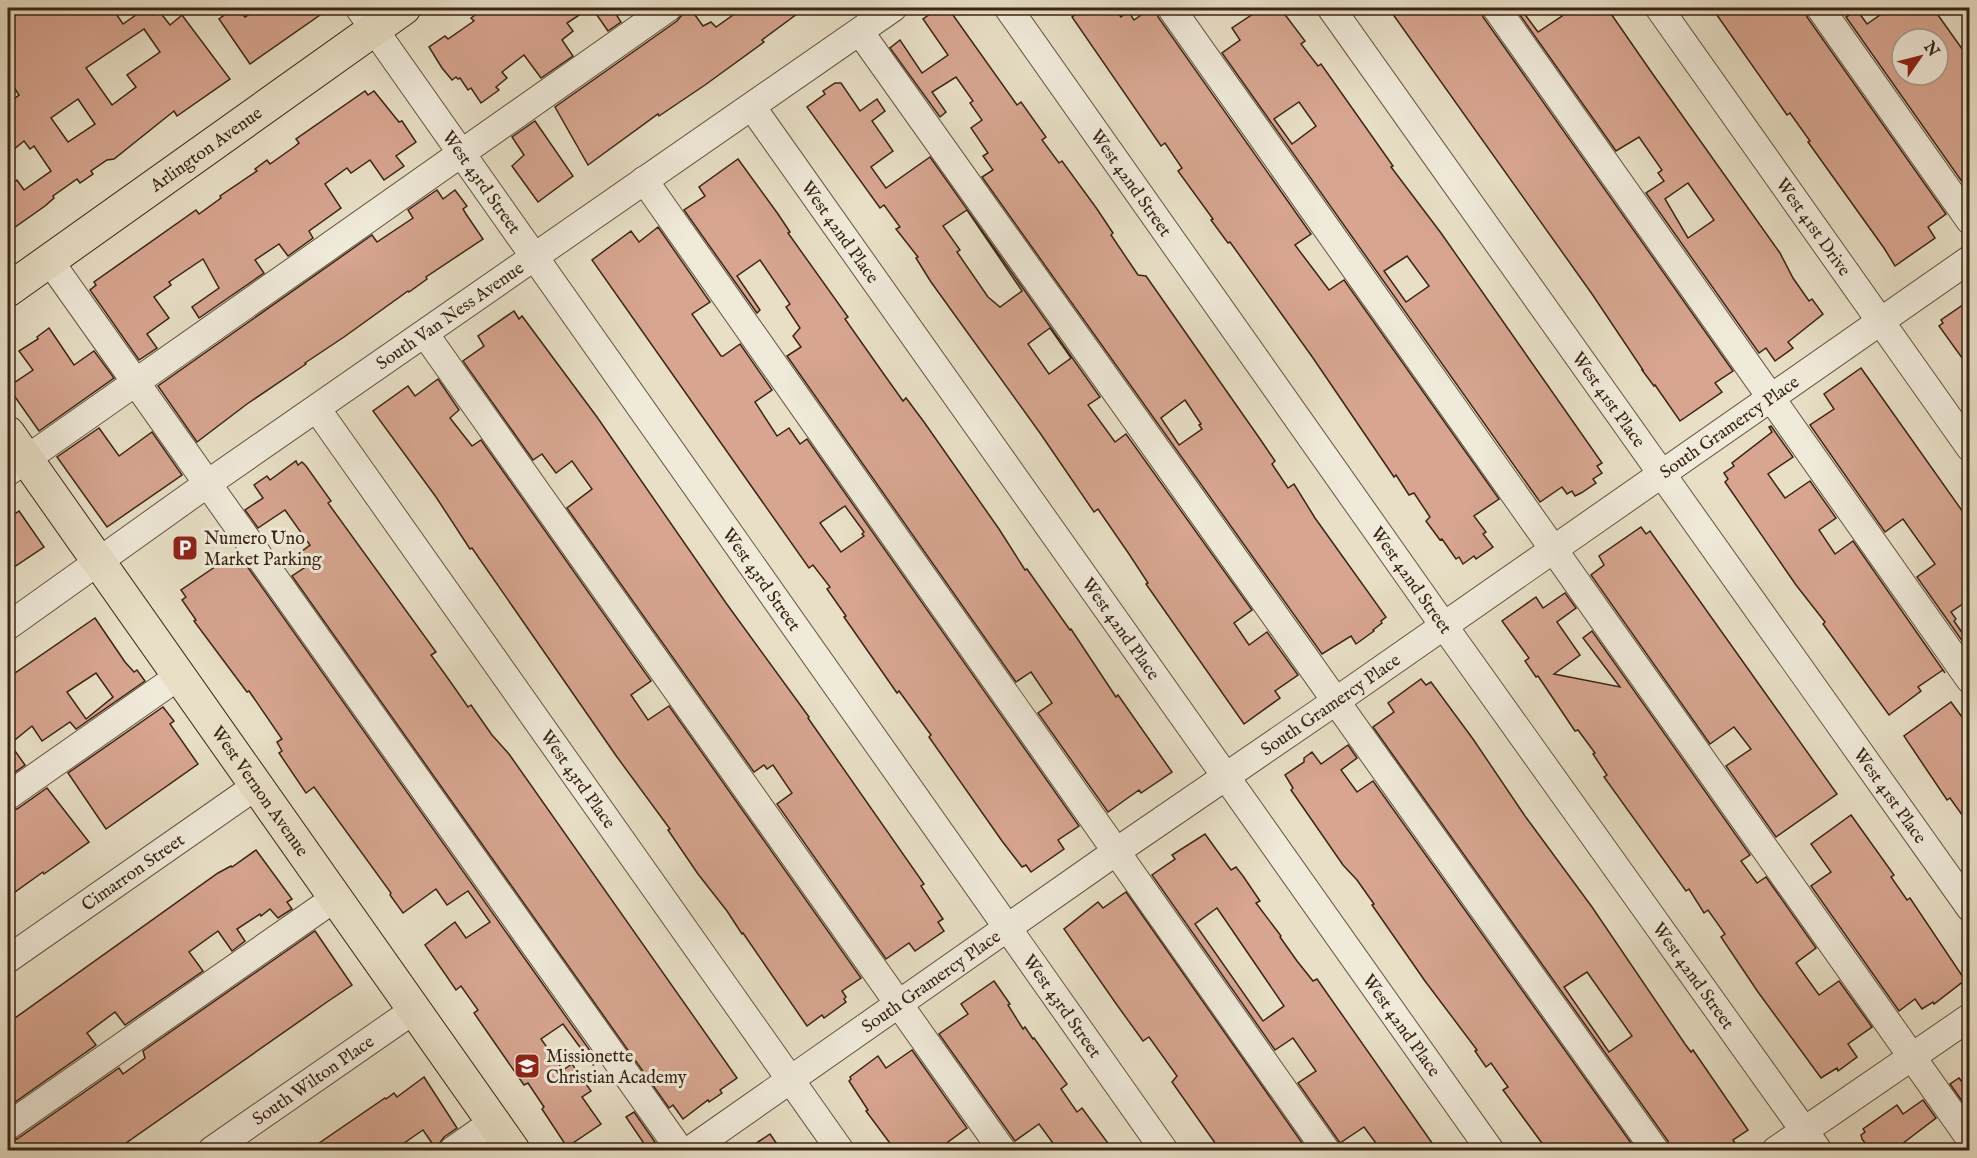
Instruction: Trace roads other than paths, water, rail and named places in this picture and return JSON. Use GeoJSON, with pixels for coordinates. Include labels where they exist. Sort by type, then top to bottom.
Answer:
{"type":"FeatureCollection","features":[{"type":"Feature","properties":{"kind":"main road","name":"Arlington Avenue"},"geometry":{"type":"LineString","coordinates":[[8,290],[367,18],[404,8]]}},
{"type":"Feature","properties":{"kind":"main road","name":"West Vernon Avenue"},"geometry":{"type":"LineString","coordinates":[[8,433],[17,466],[99,562],[513,1150]]}},
{"type":"Feature","properties":{"kind":"street"},"geometry":{"type":"LineString","coordinates":[[17,466],[668,8]]}},
{"type":"Feature","properties":{"kind":"street","name":"South Van Ness Avenue"},"geometry":{"type":"LineString","coordinates":[[8,626],[207,484],[893,8]]}},
{"type":"Feature","properties":{"kind":"street","name":"West 42nd Street"},"geometry":{"type":"LineString","coordinates":[[1008,8],[1811,1141]]}},
{"type":"Feature","properties":{"kind":"street"},"geometry":{"type":"LineString","coordinates":[[1171,8],[1970,1139]]}},
{"type":"Feature","properties":{"kind":"street","name":"West 41st Place"},"geometry":{"type":"LineString","coordinates":[[1331,8],[1970,908]]}},
{"type":"Feature","properties":{"kind":"street"},"geometry":{"type":"LineString","coordinates":[[1496,8],[1970,680]]}},
{"type":"Feature","properties":{"kind":"street","name":"West 41st Drive"},"geometry":{"type":"LineString","coordinates":[[1659,8],[1970,448]]}},
{"type":"Feature","properties":{"kind":"street"},"geometry":{"type":"LineString","coordinates":[[1820,8],[1970,221]]}},
{"type":"Feature","properties":{"kind":"street","name":"West 43rd Street"},"geometry":{"type":"LineString","coordinates":[[367,18],[1164,1150]]}},
{"type":"Feature","properties":{"kind":"street"},"geometry":{"type":"LineString","coordinates":[[860,32],[1655,1150]]}},
{"type":"Feature","properties":{"kind":"street","name":"West 42nd Place"},"geometry":{"type":"LineString","coordinates":[[752,107],[1490,1150]]}},
{"type":"Feature","properties":{"kind":"street"},"geometry":{"type":"LineString","coordinates":[[644,180],[1326,1150]]}},
{"type":"Feature","properties":{"kind":"street","name":"South Gramercy Place"},"geometry":{"type":"LineString","coordinates":[[690,1150],[1970,259]]}},
{"type":"Feature","properties":{"kind":"street"},"geometry":{"type":"LineString","coordinates":[[49,261],[680,1150]]}},
{"type":"Feature","properties":{"kind":"street"},"geometry":{"type":"LineString","coordinates":[[425,334],[1002,1150]]}},
{"type":"Feature","properties":{"kind":"street","name":"West 43rd Place"},"geometry":{"type":"LineString","coordinates":[[317,409],[840,1150]]}},
{"type":"Feature","properties":{"kind":"street"},"geometry":{"type":"LineString","coordinates":[[8,796],[179,676]]}},
{"type":"Feature","properties":{"kind":"street","name":"Cimarron Street"},"geometry":{"type":"LineString","coordinates":[[8,959],[256,786]]}},
{"type":"Feature","properties":{"kind":"street"},"geometry":{"type":"LineString","coordinates":[[8,1126],[335,898]]}},
{"type":"Feature","properties":{"kind":"street","name":"South Wilton Place"},"geometry":{"type":"LineString","coordinates":[[212,1150],[414,1010]]}},
{"type":"Feature","properties":{"kind":"street"},"geometry":{"type":"LineString","coordinates":[[1776,1150],[1811,1141],[1911,1057],[1970,1017]]}},
{"type":"Feature","properties":{"kind":"street"},"geometry":{"type":"LineString","coordinates":[[453,1150],[493,1122]]}},
{"type":"Feature","properties":{"kind":"place","name":"Numero Uno Market Parking"},"geometry":{"type":"Point","coordinates":[185,548]}},
{"type":"Feature","properties":{"kind":"place","name":"Missionette Christian Academy"},"geometry":{"type":"Point","coordinates":[527,1066]}}]}
